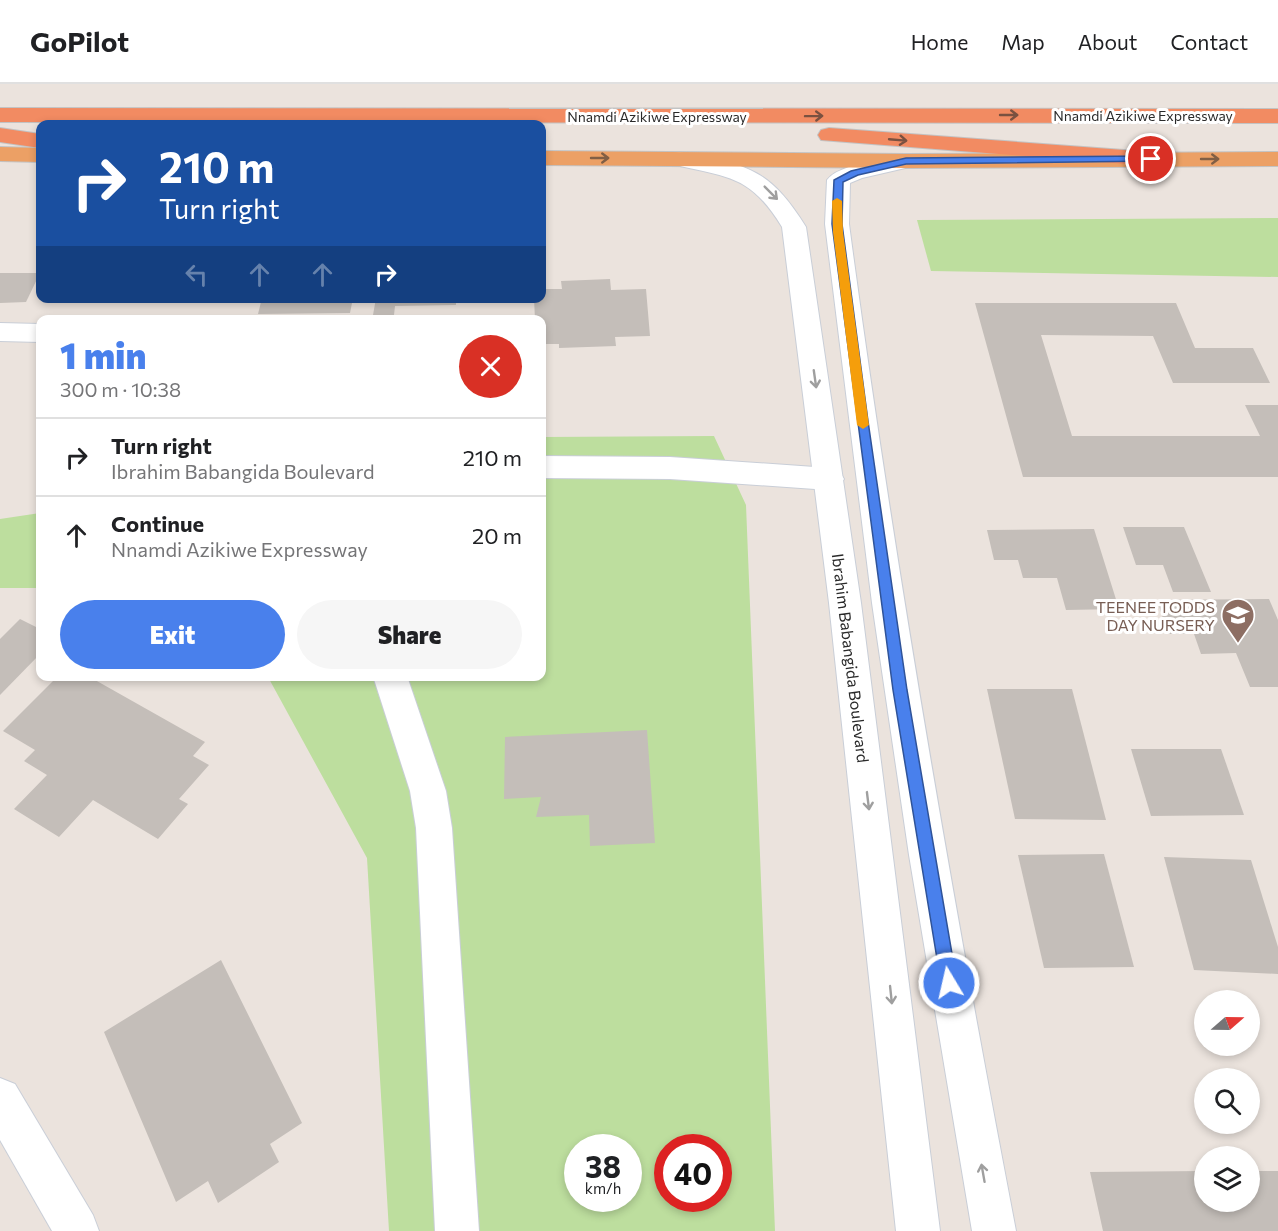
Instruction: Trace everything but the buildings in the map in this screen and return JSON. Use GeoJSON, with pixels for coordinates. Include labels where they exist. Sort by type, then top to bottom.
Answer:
{"type":"FeatureCollection","features":[{"type":"Feature","properties":{"kind":"highway","name":"Nnamdi Azikiwe Expressway"},"geometry":{"type":"LineString","coordinates":[[0,116],[1278,116]]}},
{"type":"Feature","properties":{"kind":"highway"},"geometry":{"type":"LineString","coordinates":[[546,116],[1151,159]]}},
{"type":"Feature","properties":{"kind":"highway"},"geometry":{"type":"LineString","coordinates":[[0,135],[36,140]]}},
{"type":"Feature","properties":{"kind":"highway"},"geometry":{"type":"LineString","coordinates":[[0,154],[36,155]]}},
{"type":"Feature","properties":{"kind":"highway"},"geometry":{"type":"LineString","coordinates":[[546,158],[906,161],[1278,159]]}},
{"type":"Feature","properties":{"kind":"street","name":"Ibrahim Babangida Boulevard"},"geometry":{"type":"LineString","coordinates":[[679,159],[737,170],[757,180],[772,192],[783,206],[794,227],[829,479],[918,1231]]}},
{"type":"Feature","properties":{"kind":"street"},"geometry":{"type":"LineString","coordinates":[[906,161],[855,173],[839,180],[837,224],[900,690],[949,983],[994,1231]]}},
{"type":"Feature","properties":{"kind":"street"},"geometry":{"type":"LineString","coordinates":[[0,332],[36,333]]}},
{"type":"Feature","properties":{"kind":"street"},"geometry":{"type":"LineString","coordinates":[[546,467],[669,468],[829,479]]}},
{"type":"Feature","properties":{"kind":"street"},"geometry":{"type":"LineString","coordinates":[[392,681],[428,791],[434,828],[457,1231]]}},
{"type":"Feature","properties":{"kind":"street"},"geometry":{"type":"LineString","coordinates":[[0,1099],[77,1231]]}},
{"type":"Feature","properties":{"kind":"green space"},"geometry":{"type":"Polygon","coordinates":[[[1278,218],[1278,277],[931,271],[917,220],[1278,218]]]}},
{"type":"Feature","properties":{"kind":"green space"},"geometry":{"type":"Polygon","coordinates":[[[714,436],[746,505],[775,1231],[389,1231],[367,858],[270,681],[546,681],[546,437],[714,436]]]}},
{"type":"Feature","properties":{"kind":"green space"},"geometry":{"type":"Polygon","coordinates":[[[36,514],[36,588],[0,588],[0,519],[36,514]]]}},
{"type":"Feature","properties":{"kind":"slow traffic"},"geometry":{"type":"LineString","coordinates":[[837,201],[837,224],[863,425]]}},
{"type":"Feature","properties":{"kind":"place","name":"TEENEE TODDS DAY NURSERY"},"geometry":{"type":"Point","coordinates":[1238,644]}},
{"type":"Feature","properties":{"kind":"route"},"geometry":{"type":"LineString","coordinates":[[949,983],[900,690],[862,421],[837,224],[839,180],[855,173],[906,161],[1151,159]]}}]}
